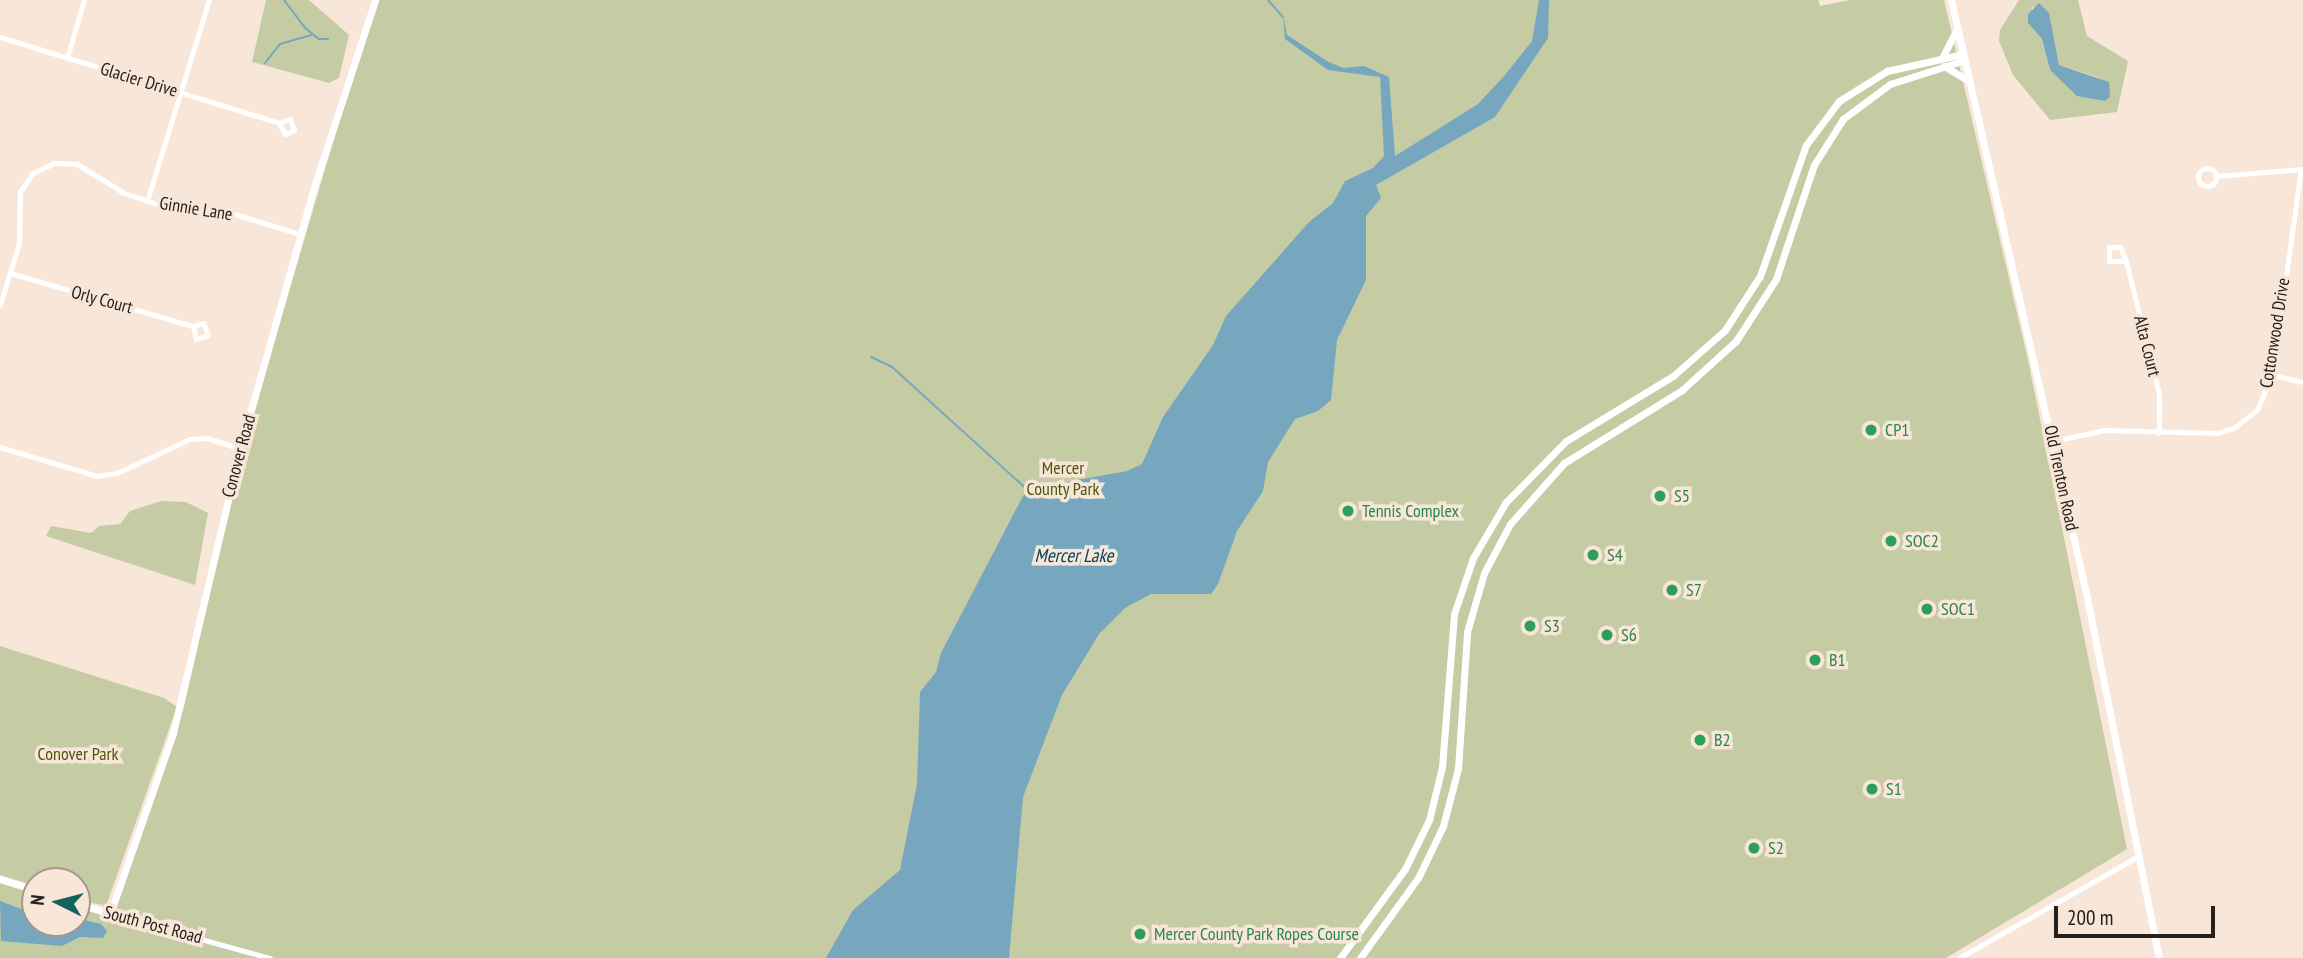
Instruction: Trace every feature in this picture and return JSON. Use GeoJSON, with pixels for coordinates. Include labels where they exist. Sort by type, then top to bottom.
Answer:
{"type":"FeatureCollection","features":[{"type":"Feature","properties":{"kind":"street"},"geometry":{"type":"LineString","coordinates":[[67,58],[84,0]]}},
{"type":"Feature","properties":{"kind":"street"},"geometry":{"type":"LineString","coordinates":[[147,201],[209,0]]}},
{"type":"Feature","properties":{"kind":"street","name":"Conover Road"},"geometry":{"type":"LineString","coordinates":[[110,914],[183,702],[240,449],[300,234],[375,0]]}},
{"type":"Feature","properties":{"kind":"street","name":"Old Trenton Road"},"geometry":{"type":"LineString","coordinates":[[1951,0],[2053,441],[2159,958]]}},
{"type":"Feature","properties":{"kind":"street"},"geometry":{"type":"LineString","coordinates":[[1360,958],[1428,861],[1446,816],[1458,769],[1462,697],[1472,609],[1484,573],[1510,524],[1535,491],[1572,456],[1682,390],[1737,341],[1776,279],[1809,182],[1827,141],[1852,110],[1890,84],[1943,62],[1957,29]]}},
{"type":"Feature","properties":{"kind":"street","name":"Glacier Drive"},"geometry":{"type":"LineString","coordinates":[[0,37],[279,123]]}},
{"type":"Feature","properties":{"kind":"street"},"geometry":{"type":"LineString","coordinates":[[1340,958],[1405,869],[1429,820],[1442,767],[1450,635],[1460,593],[1500,511],[1534,470],[1566,441],[1673,376],[1725,330],[1760,276],[1794,177],[1814,131],[1851,91],[1887,71],[1964,57]]}},
{"type":"Feature","properties":{"kind":"street"},"geometry":{"type":"LineString","coordinates":[[1943,62],[1970,82]]}},
{"type":"Feature","properties":{"kind":"street","name":"Ginnie Lane"},"geometry":{"type":"LineString","coordinates":[[0,305],[19,243],[18,198],[27,178],[40,168],[62,162],[77,164],[115,189],[176,210],[218,209],[300,234]]}},
{"type":"Feature","properties":{"kind":"street"},"geometry":{"type":"LineString","coordinates":[[2216,176],[2302,169]]}},
{"type":"Feature","properties":{"kind":"street","name":"Cottonwood Drive"},"geometry":{"type":"LineString","coordinates":[[2053,441],[2105,430],[2208,435],[2235,427],[2263,401],[2273,375],[2302,169]]}},
{"type":"Feature","properties":{"kind":"street"},"geometry":{"type":"LineString","coordinates":[[1794,177],[1809,182]]}},
{"type":"Feature","properties":{"kind":"street","name":"Alta Court"},"geometry":{"type":"LineString","coordinates":[[2126,261],[2159,394],[2158,433]]}},
{"type":"Feature","properties":{"kind":"street","name":"Orly Court"},"geometry":{"type":"LineString","coordinates":[[10,274],[193,326]]}},
{"type":"Feature","properties":{"kind":"street"},"geometry":{"type":"LineString","coordinates":[[2273,375],[2303,382]]}},
{"type":"Feature","properties":{"kind":"street"},"geometry":{"type":"LineString","coordinates":[[0,447],[97,477],[117,473],[190,439],[207,438],[240,449]]}},
{"type":"Feature","properties":{"kind":"street"},"geometry":{"type":"LineString","coordinates":[[1446,696],[1462,697]]}},
{"type":"Feature","properties":{"kind":"street"},"geometry":{"type":"LineString","coordinates":[[1959,958],[2137,857]]}},
{"type":"Feature","properties":{"kind":"street"},"geometry":{"type":"LineString","coordinates":[[0,879],[21,886]]}},
{"type":"Feature","properties":{"kind":"street"},"geometry":{"type":"LineString","coordinates":[[1377,906],[1390,915]]}},
{"type":"Feature","properties":{"kind":"street","name":"South Post Road"},"geometry":{"type":"LineString","coordinates":[[91,908],[270,958]]}},
{"type":"Feature","properties":{"kind":"green space"},"geometry":{"type":"Polygon","coordinates":[[[266,0],[309,0],[349,35],[339,78],[329,83],[252,62],[266,0]]]}},
{"type":"Feature","properties":{"kind":"green space","name":"Mercer County Park"},"geometry":{"type":"Polygon","coordinates":[[[375,0],[1818,0],[1820,6],[1850,0],[1944,0],[2028,360],[2127,849],[1946,958],[0,958],[0,883],[21,890],[21,937],[91,937],[91,912],[110,918],[116,906],[184,707],[244,444],[375,0]]]}},
{"type":"Feature","properties":{"kind":"green space"},"geometry":{"type":"Polygon","coordinates":[[[2019,0],[2078,0],[2087,36],[2128,61],[2117,112],[2050,120],[2013,75],[1999,41],[2000,30],[2019,0]],[[2033,6],[2028,23],[2042,39],[2050,70],[2103,79],[2059,65],[2054,40],[2033,6]]]}},
{"type":"Feature","properties":{"kind":"green space"},"geometry":{"type":"Polygon","coordinates":[[[161,501],[186,502],[208,513],[195,585],[46,536],[51,526],[91,533],[99,526],[120,524],[130,511],[161,501]]]}},
{"type":"Feature","properties":{"kind":"green space","name":"Conover Park"},"geometry":{"type":"Polygon","coordinates":[[[0,646],[164,698],[177,707],[106,906],[91,902],[91,867],[21,867],[21,882],[0,875],[0,646]]]}},
{"type":"Feature","properties":{"kind":"water","name":"Mercer Lake"},"geometry":{"type":"Polygon","coordinates":[[[1539,0],[1549,0],[1548,38],[1495,117],[1376,185],[1381,198],[1366,216],[1366,280],[1337,340],[1331,400],[1318,411],[1295,419],[1268,462],[1263,491],[1237,531],[1218,584],[1211,594],[1151,594],[1125,608],[1099,634],[1062,695],[1023,797],[1009,958],[826,958],[853,910],[900,870],[917,784],[920,692],[936,672],[941,653],[1023,496],[1039,487],[1127,471],[1142,464],[1163,417],[1213,345],[1226,316],[1309,222],[1333,203],[1345,181],[1373,168],[1384,156],[1380,77],[1328,70],[1285,39],[1283,15],[1287,35],[1327,61],[1343,68],[1364,66],[1389,77],[1395,156],[1478,104],[1505,75],[1532,41],[1539,0]]]}},
{"type":"Feature","properties":{"kind":"water"},"geometry":{"type":"Polygon","coordinates":[[[2039,3],[2049,13],[2059,65],[2109,82],[2110,97],[2105,101],[2077,96],[2050,70],[2042,39],[2028,23],[2028,14],[2039,3]]]}},
{"type":"Feature","properties":{"kind":"water"},"geometry":{"type":"Polygon","coordinates":[[[0,901],[21,909],[21,937],[80,937],[62,946],[1,941],[0,901]]]}},
{"type":"Feature","properties":{"kind":"water"},"geometry":{"type":"Polygon","coordinates":[[[91,922],[101,924],[107,931],[103,938],[80,937],[91,937],[91,922]]]}},
{"type":"Feature","properties":{"kind":"waterway"},"geometry":{"type":"LineString","coordinates":[[284,0],[304,27],[319,39],[328,39]]}},
{"type":"Feature","properties":{"kind":"waterway"},"geometry":{"type":"LineString","coordinates":[[1268,0],[1283,17]]}},
{"type":"Feature","properties":{"kind":"waterway"},"geometry":{"type":"LineString","coordinates":[[265,63],[280,44],[312,35]]}},
{"type":"Feature","properties":{"kind":"waterway"},"geometry":{"type":"LineString","coordinates":[[871,357],[892,367],[1032,494]]}},
{"type":"Feature","properties":{"kind":"place","name":"CP1"},"geometry":{"type":"Point","coordinates":[1871,430]}},
{"type":"Feature","properties":{"kind":"place","name":"S5"},"geometry":{"type":"Point","coordinates":[1660,496]}},
{"type":"Feature","properties":{"kind":"place","name":"Tennis Complex"},"geometry":{"type":"Point","coordinates":[1348,511]}},
{"type":"Feature","properties":{"kind":"place","name":"SOC2"},"geometry":{"type":"Point","coordinates":[1891,541]}},
{"type":"Feature","properties":{"kind":"place","name":"S4"},"geometry":{"type":"Point","coordinates":[1593,555]}},
{"type":"Feature","properties":{"kind":"place","name":"S7"},"geometry":{"type":"Point","coordinates":[1672,590]}},
{"type":"Feature","properties":{"kind":"place","name":"SOC1"},"geometry":{"type":"Point","coordinates":[1927,609]}},
{"type":"Feature","properties":{"kind":"place","name":"S3"},"geometry":{"type":"Point","coordinates":[1530,626]}},
{"type":"Feature","properties":{"kind":"place","name":"S6"},"geometry":{"type":"Point","coordinates":[1607,635]}},
{"type":"Feature","properties":{"kind":"place","name":"B1"},"geometry":{"type":"Point","coordinates":[1815,660]}},
{"type":"Feature","properties":{"kind":"place","name":"B2"},"geometry":{"type":"Point","coordinates":[1700,740]}},
{"type":"Feature","properties":{"kind":"place","name":"S1"},"geometry":{"type":"Point","coordinates":[1872,789]}},
{"type":"Feature","properties":{"kind":"place","name":"S2"},"geometry":{"type":"Point","coordinates":[1754,848]}},
{"type":"Feature","properties":{"kind":"place","name":"Mercer County Park Ropes Course"},"geometry":{"type":"Point","coordinates":[1140,934]}}]}
